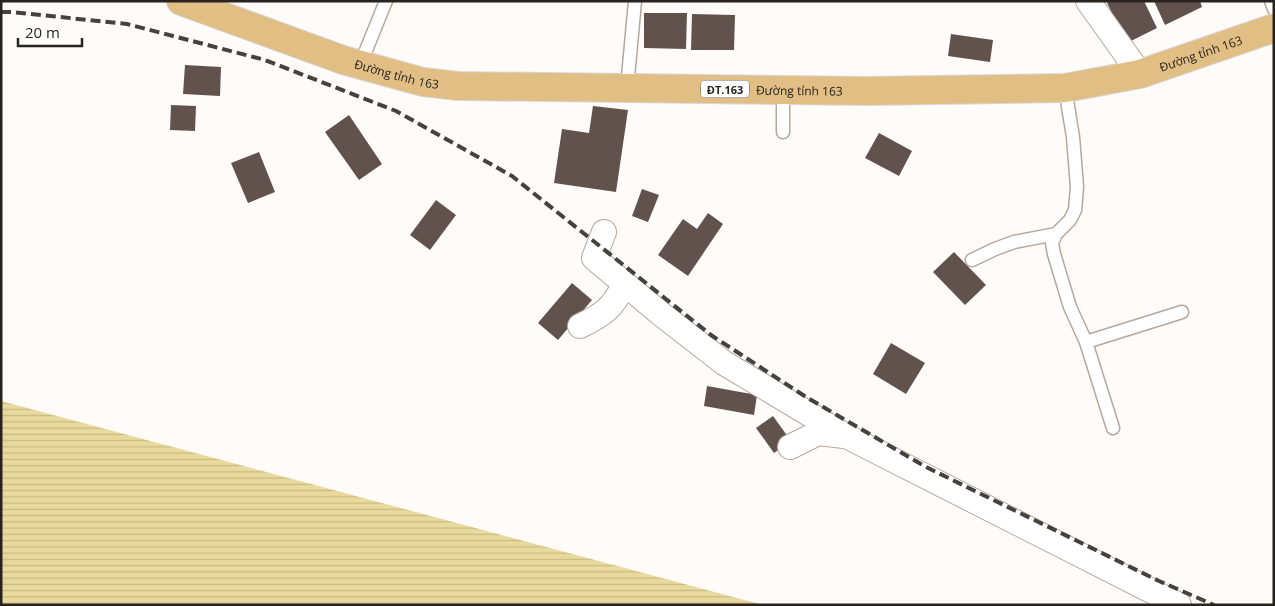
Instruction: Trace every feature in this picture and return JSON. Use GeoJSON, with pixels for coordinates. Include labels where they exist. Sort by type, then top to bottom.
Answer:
{"type":"FeatureCollection","features":[{"type":"Feature","properties":{"kind":"main road","name":"Đường tỉnh 163"},"geometry":{"type":"LineString","coordinates":[[181,1],[360,64],[422,82],[458,86],[869,91],[1065,88],[1140,74],[1274,28]]}},
{"type":"Feature","properties":{"kind":"street"},"geometry":{"type":"LineString","coordinates":[[1088,1],[1140,74]]}},
{"type":"Feature","properties":{"kind":"street"},"geometry":{"type":"LineString","coordinates":[[604,232],[594,258],[724,363],[846,436],[1179,605]]}},
{"type":"Feature","properties":{"kind":"street"},"geometry":{"type":"LineString","coordinates":[[580,326],[602,315],[616,301],[625,284]]}},
{"type":"Feature","properties":{"kind":"street"},"geometry":{"type":"LineString","coordinates":[[790,447],[818,433],[846,436]]}},
{"type":"Feature","properties":{"kind":"lane"},"geometry":{"type":"LineString","coordinates":[[360,64],[383,13],[386,1]]}},
{"type":"Feature","properties":{"kind":"lane"},"geometry":{"type":"LineString","coordinates":[[627,88],[635,1]]}},
{"type":"Feature","properties":{"kind":"lane"},"geometry":{"type":"LineString","coordinates":[[1271,1],[1274,8]]}},
{"type":"Feature","properties":{"kind":"lane"},"geometry":{"type":"LineString","coordinates":[[1065,88],[1073,137],[1077,187],[1075,210],[1070,220],[1056,234],[1052,243],[1070,307],[1086,342],[1113,428]]}},
{"type":"Feature","properties":{"kind":"lane"},"geometry":{"type":"LineString","coordinates":[[783,90],[783,132]]}},
{"type":"Feature","properties":{"kind":"lane"},"geometry":{"type":"LineString","coordinates":[[972,260],[1014,242],[1056,234]]}},
{"type":"Feature","properties":{"kind":"lane"},"geometry":{"type":"LineString","coordinates":[[1086,342],[1182,312]]}},
{"type":"Feature","properties":{"kind":"shaded area"},"geometry":{"type":"Polygon","coordinates":[[[1,401],[763,605],[1,605],[1,401]]]}},
{"type":"Feature","properties":{"kind":"building"},"geometry":{"type":"Polygon","coordinates":[[[1110,1],[1144,1],[1157,28],[1127,43],[1107,3],[1110,1]]]}},
{"type":"Feature","properties":{"kind":"building"},"geometry":{"type":"Polygon","coordinates":[[[1154,1],[1200,1],[1202,7],[1165,25],[1154,1]]]}},
{"type":"Feature","properties":{"kind":"building"},"geometry":{"type":"Polygon","coordinates":[[[644,13],[687,13],[686,49],[644,48],[644,13]]]}},
{"type":"Feature","properties":{"kind":"building"},"geometry":{"type":"Polygon","coordinates":[[[692,14],[735,15],[734,50],[691,50],[692,14]]]}},
{"type":"Feature","properties":{"kind":"building"},"geometry":{"type":"Polygon","coordinates":[[[951,34],[993,40],[990,62],[948,56],[951,34]]]}},
{"type":"Feature","properties":{"kind":"building"},"geometry":{"type":"Polygon","coordinates":[[[185,65],[221,67],[220,96],[183,94],[185,65]]]}},
{"type":"Feature","properties":{"kind":"building"},"geometry":{"type":"Polygon","coordinates":[[[171,105],[196,106],[195,131],[170,130],[171,105]]]}},
{"type":"Feature","properties":{"kind":"building"},"geometry":{"type":"Polygon","coordinates":[[[593,106],[628,110],[616,192],[554,183],[562,129],[589,133],[593,106]]]}},
{"type":"Feature","properties":{"kind":"building"},"geometry":{"type":"Polygon","coordinates":[[[349,115],[382,164],[359,180],[325,132],[349,115]]]}},
{"type":"Feature","properties":{"kind":"building"},"geometry":{"type":"Polygon","coordinates":[[[879,133],[912,151],[899,176],[865,158],[879,133]]]}},
{"type":"Feature","properties":{"kind":"building"},"geometry":{"type":"Polygon","coordinates":[[[259,152],[275,192],[248,203],[231,163],[259,152]]]}},
{"type":"Feature","properties":{"kind":"building"},"geometry":{"type":"Polygon","coordinates":[[[642,189],[659,195],[648,222],[632,216],[642,189]]]}},
{"type":"Feature","properties":{"kind":"building"},"geometry":{"type":"Polygon","coordinates":[[[436,200],[456,215],[430,250],[410,235],[436,200]]]}},
{"type":"Feature","properties":{"kind":"building"},"geometry":{"type":"Polygon","coordinates":[[[708,213],[723,224],[688,276],[658,255],[683,219],[697,229],[708,213]]]}},
{"type":"Feature","properties":{"kind":"building"},"geometry":{"type":"Polygon","coordinates":[[[954,252],[986,285],[965,305],[933,272],[954,252]]]}},
{"type":"Feature","properties":{"kind":"building"},"geometry":{"type":"Polygon","coordinates":[[[572,283],[592,300],[558,340],[538,323],[572,283]]]}},
{"type":"Feature","properties":{"kind":"building"},"geometry":{"type":"Polygon","coordinates":[[[891,343],[925,363],[906,394],[873,374],[891,343]]]}},
{"type":"Feature","properties":{"kind":"building"},"geometry":{"type":"Polygon","coordinates":[[[707,386],[757,395],[754,415],[704,406],[707,386]]]}},
{"type":"Feature","properties":{"kind":"building"},"geometry":{"type":"Polygon","coordinates":[[[773,416],[791,441],[774,453],[756,428],[773,416]]]}},
{"type":"Feature","properties":{"kind":"railway"},"geometry":{"type":"LineString","coordinates":[[1,12],[127,24],[265,60],[396,111],[512,176],[711,335],[806,397],[926,467],[1159,581],[1214,605]]}}]}
